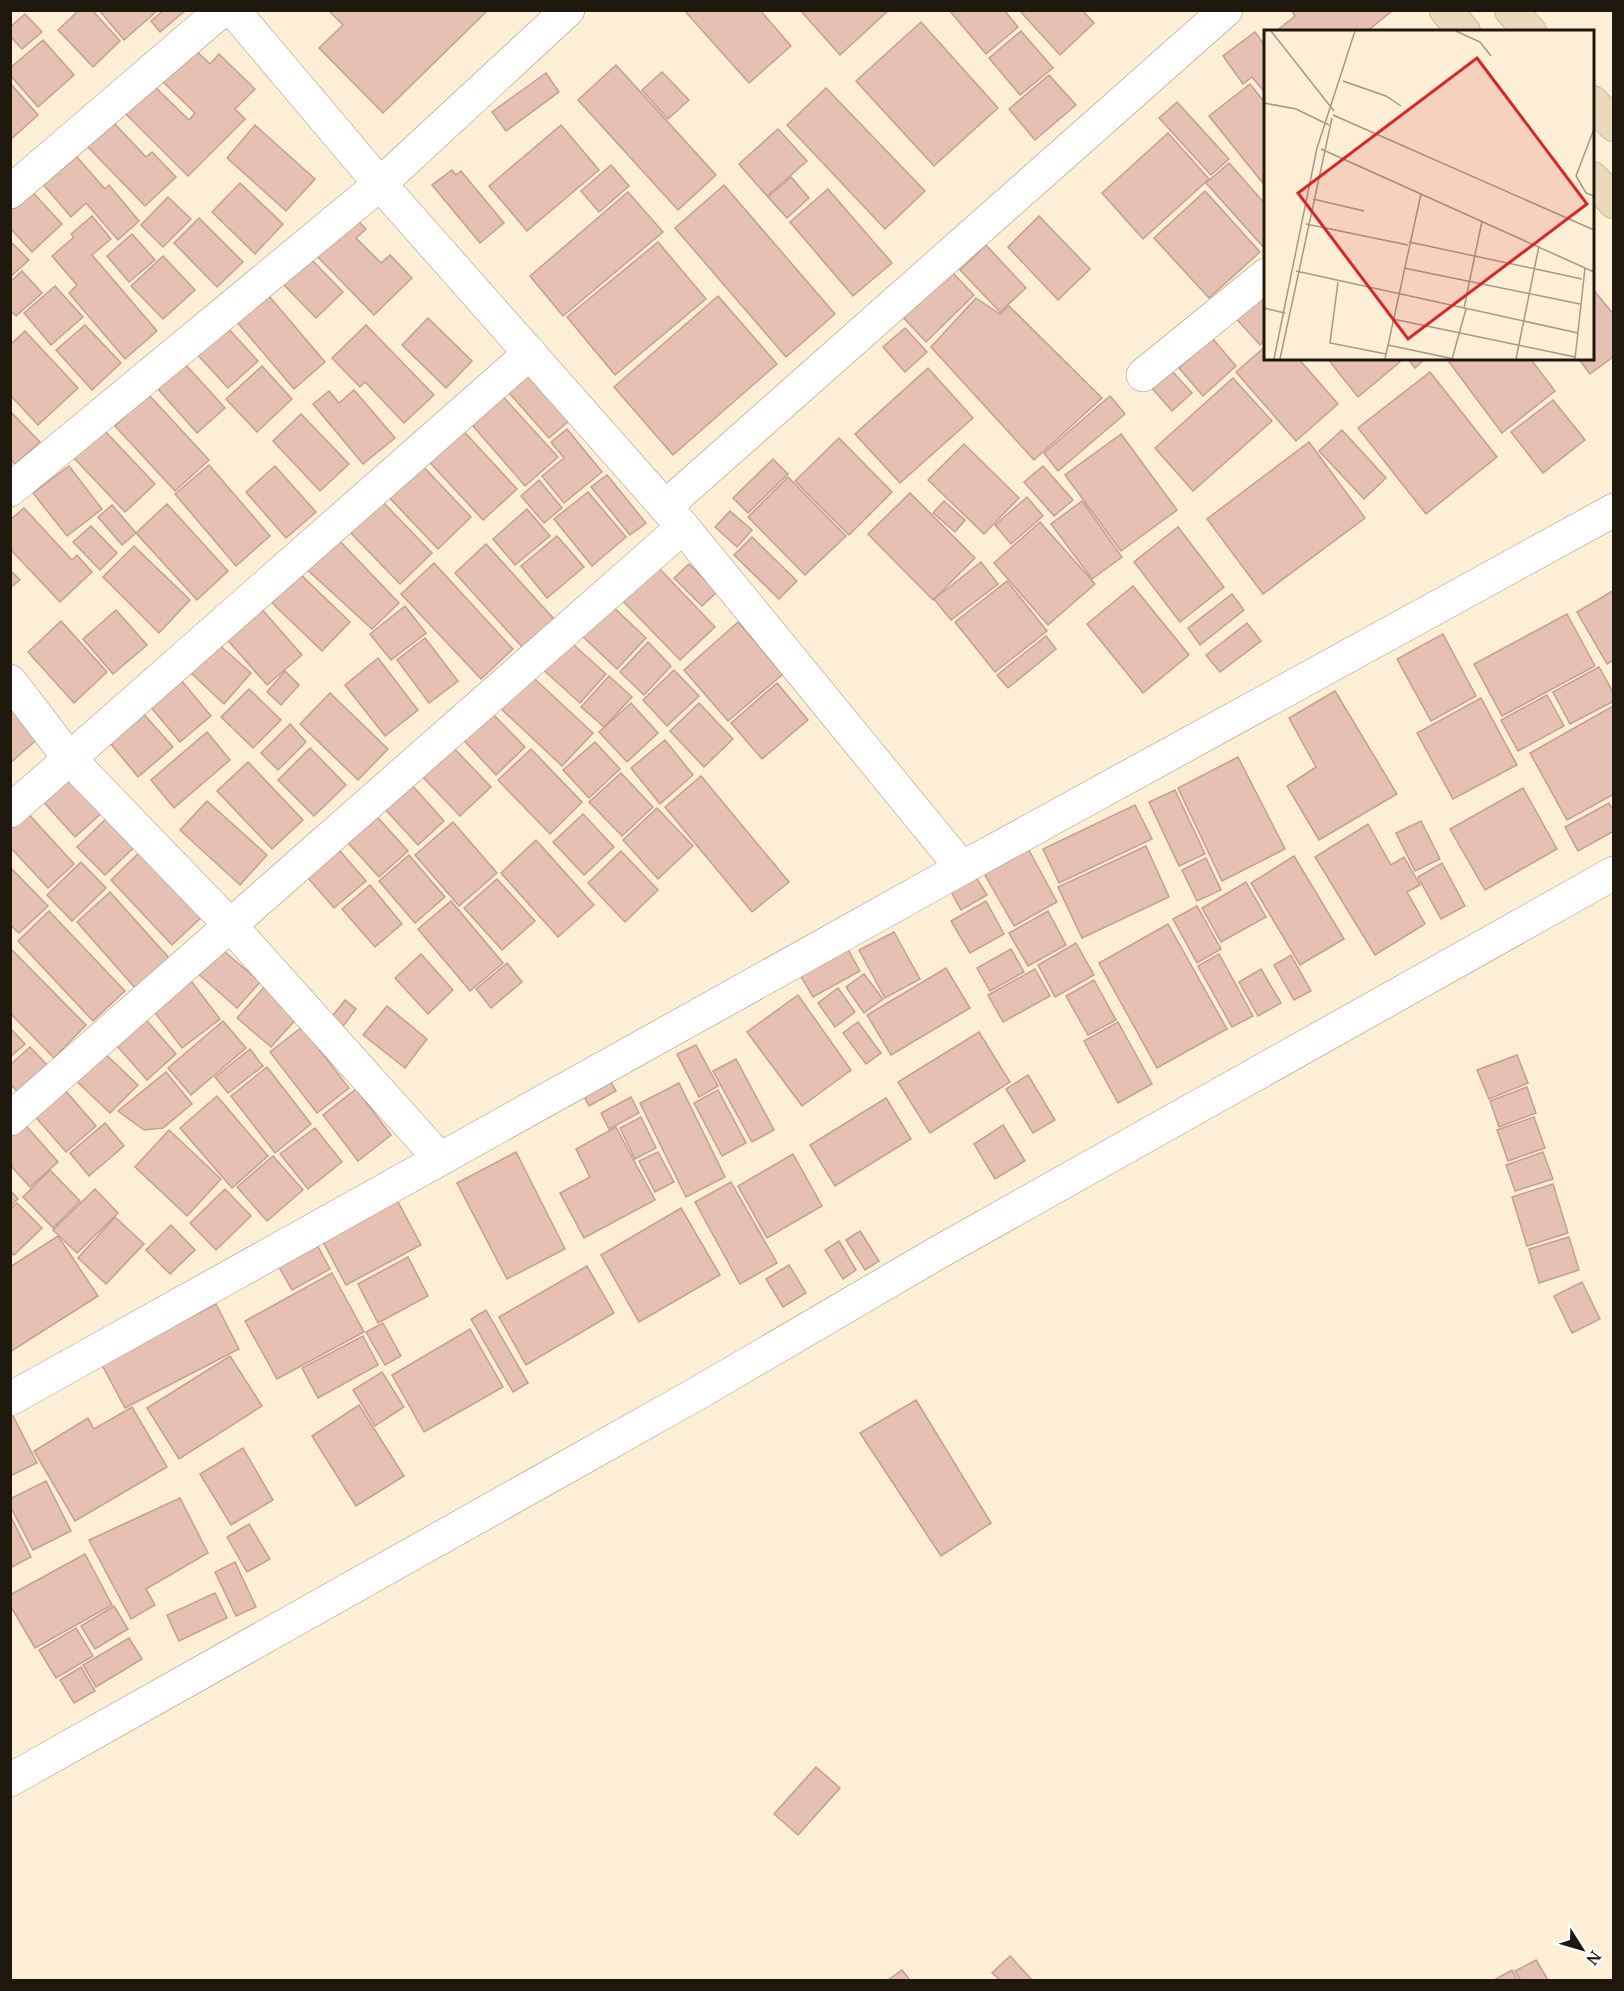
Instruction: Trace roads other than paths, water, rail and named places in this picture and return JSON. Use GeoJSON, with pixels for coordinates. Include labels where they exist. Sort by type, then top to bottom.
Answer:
{"type":"FeatureCollection","features":[{"type":"Feature","properties":{"kind":"main road"},"geometry":{"type":"LineString","coordinates":[[1446,10],[1462,30]]}},
{"type":"Feature","properties":{"kind":"main road"},"geometry":{"type":"LineString","coordinates":[[1511,10],[1528,30]]}},
{"type":"Feature","properties":{"kind":"main road"},"geometry":{"type":"LineString","coordinates":[[1594,103],[1614,125]]}},
{"type":"Feature","properties":{"kind":"main road"},"geometry":{"type":"LineString","coordinates":[[1594,179],[1614,202]]}},
{"type":"Feature","properties":{"kind":"street"},"geometry":{"type":"LineString","coordinates":[[10,192],[222,10]]}},
{"type":"Feature","properties":{"kind":"street"},"geometry":{"type":"LineString","coordinates":[[233,10],[380,184],[674,516],[962,868]]}},
{"type":"Feature","properties":{"kind":"street"},"geometry":{"type":"LineString","coordinates":[[10,490],[380,184],[568,10]]}},
{"type":"Feature","properties":{"kind":"street"},"geometry":{"type":"LineString","coordinates":[[10,1119],[230,925],[1226,10]]}},
{"type":"Feature","properties":{"kind":"street"},"geometry":{"type":"LineString","coordinates":[[1143,375],[1264,277]]}},
{"type":"Feature","properties":{"kind":"street"},"geometry":{"type":"LineString","coordinates":[[10,811],[530,353]]}},
{"type":"Feature","properties":{"kind":"street"},"geometry":{"type":"LineString","coordinates":[[10,1399],[962,868],[1614,510]]}},
{"type":"Feature","properties":{"kind":"street"},"geometry":{"type":"LineString","coordinates":[[10,681],[69,758],[230,925],[440,1159]]}},
{"type":"Feature","properties":{"kind":"street"},"geometry":{"type":"LineString","coordinates":[[10,1780],[698,1393],[950,1246],[1614,873]]}}]}
